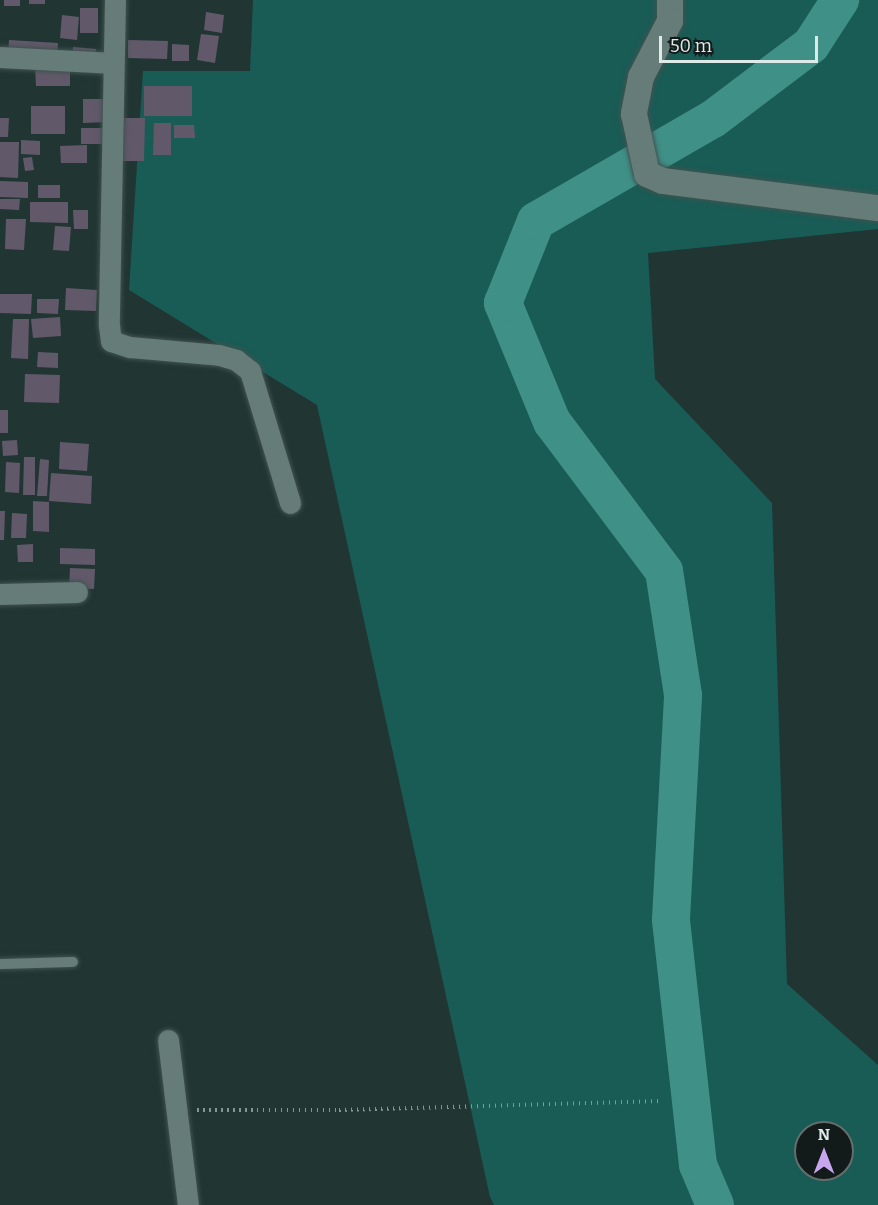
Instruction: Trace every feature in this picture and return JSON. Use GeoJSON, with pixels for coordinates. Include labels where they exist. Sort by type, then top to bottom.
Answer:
{"type":"FeatureCollection","features":[{"type":"Feature","properties":{"kind":"street"},"geometry":{"type":"LineString","coordinates":[[115,0],[109,325],[111,341],[130,346],[219,355],[236,360],[250,371],[290,502]]}},
{"type":"Feature","properties":{"kind":"street"},"geometry":{"type":"LineString","coordinates":[[670,0],[670,21],[640,77],[634,114],[647,174],[663,181],[878,208]]}},
{"type":"Feature","properties":{"kind":"street"},"geometry":{"type":"LineString","coordinates":[[0,57],[114,63]]}},
{"type":"Feature","properties":{"kind":"street"},"geometry":{"type":"LineString","coordinates":[[0,594],[77,592]]}},
{"type":"Feature","properties":{"kind":"street"},"geometry":{"type":"LineString","coordinates":[[168,1040],[188,1205]]}},
{"type":"Feature","properties":{"kind":"lane"},"geometry":{"type":"LineString","coordinates":[[0,964],[73,962]]}},
{"type":"Feature","properties":{"kind":"path"},"geometry":{"type":"LineString","coordinates":[[175,1110],[339,1110],[662,1101]]}},
{"type":"Feature","properties":{"kind":"shaded area"},"geometry":{"type":"Polygon","coordinates":[[[253,0],[878,0],[878,229],[648,253],[655,379],[772,503],[787,984],[878,1065],[878,1205],[494,1205],[490,1197],[317,405],[129,290],[143,71],[250,71],[253,0]]]}},
{"type":"Feature","properties":{"kind":"building"},"geometry":{"type":"Polygon","coordinates":[[[4,0],[20,0],[20,6],[4,6],[4,0]]]}},
{"type":"Feature","properties":{"kind":"building"},"geometry":{"type":"Polygon","coordinates":[[[29,0],[45,0],[45,4],[29,4],[29,0]]]}},
{"type":"Feature","properties":{"kind":"building"},"geometry":{"type":"Polygon","coordinates":[[[80,8],[98,8],[98,33],[80,33],[80,8]]]}},
{"type":"Feature","properties":{"kind":"building"},"geometry":{"type":"Polygon","coordinates":[[[206,12],[224,15],[222,33],[204,30],[206,12]]]}},
{"type":"Feature","properties":{"kind":"building"},"geometry":{"type":"Polygon","coordinates":[[[62,15],[79,17],[77,40],[60,38],[62,15]]]}},
{"type":"Feature","properties":{"kind":"building"},"geometry":{"type":"Polygon","coordinates":[[[201,34],[219,36],[215,63],[197,60],[201,34]]]}},
{"type":"Feature","properties":{"kind":"building"},"geometry":{"type":"Polygon","coordinates":[[[9,40],[58,43],[57,57],[8,53],[9,40]]]}},
{"type":"Feature","properties":{"kind":"building"},"geometry":{"type":"Polygon","coordinates":[[[128,40],[168,41],[167,59],[128,58],[128,40]]]}},
{"type":"Feature","properties":{"kind":"building"},"geometry":{"type":"Polygon","coordinates":[[[172,44],[189,45],[189,61],[172,61],[172,44]]]}},
{"type":"Feature","properties":{"kind":"building"},"geometry":{"type":"Polygon","coordinates":[[[73,47],[96,49],[95,60],[72,58],[73,47]]]}},
{"type":"Feature","properties":{"kind":"building"},"geometry":{"type":"Polygon","coordinates":[[[70,66],[70,86],[36,86],[35,67],[70,66]]]}},
{"type":"Feature","properties":{"kind":"building"},"geometry":{"type":"Polygon","coordinates":[[[144,86],[192,86],[192,116],[144,116],[144,86]]]}},
{"type":"Feature","properties":{"kind":"building"},"geometry":{"type":"Polygon","coordinates":[[[83,99],[109,99],[109,122],[83,123],[83,99]]]}},
{"type":"Feature","properties":{"kind":"building"},"geometry":{"type":"Polygon","coordinates":[[[31,106],[65,106],[65,134],[31,134],[31,106]]]}},
{"type":"Feature","properties":{"kind":"building"},"geometry":{"type":"Polygon","coordinates":[[[0,118],[9,118],[8,137],[0,137],[0,118]]]}},
{"type":"Feature","properties":{"kind":"building"},"geometry":{"type":"Polygon","coordinates":[[[117,118],[145,118],[144,161],[116,161],[117,118]]]}},
{"type":"Feature","properties":{"kind":"building"},"geometry":{"type":"Polygon","coordinates":[[[154,123],[171,123],[171,155],[153,155],[154,123]]]}},
{"type":"Feature","properties":{"kind":"building"},"geometry":{"type":"Polygon","coordinates":[[[174,125],[194,125],[195,138],[174,138],[174,125]]]}},
{"type":"Feature","properties":{"kind":"building"},"geometry":{"type":"Polygon","coordinates":[[[81,128],[103,128],[103,144],[81,144],[81,128]]]}},
{"type":"Feature","properties":{"kind":"building"},"geometry":{"type":"Polygon","coordinates":[[[21,140],[40,141],[40,155],[21,154],[21,140]]]}},
{"type":"Feature","properties":{"kind":"building"},"geometry":{"type":"Polygon","coordinates":[[[0,142],[19,142],[18,178],[0,177],[0,142]]]}},
{"type":"Feature","properties":{"kind":"building"},"geometry":{"type":"Polygon","coordinates":[[[87,145],[87,163],[61,163],[60,146],[87,145]]]}},
{"type":"Feature","properties":{"kind":"building"},"geometry":{"type":"Polygon","coordinates":[[[32,157],[34,170],[25,171],[23,158],[32,157]]]}},
{"type":"Feature","properties":{"kind":"building"},"geometry":{"type":"Polygon","coordinates":[[[0,181],[28,182],[28,198],[0,197],[0,181]]]}},
{"type":"Feature","properties":{"kind":"building"},"geometry":{"type":"Polygon","coordinates":[[[38,185],[60,185],[60,198],[38,198],[38,185]]]}},
{"type":"Feature","properties":{"kind":"building"},"geometry":{"type":"Polygon","coordinates":[[[0,199],[20,199],[19,210],[0,209],[0,199]]]}},
{"type":"Feature","properties":{"kind":"building"},"geometry":{"type":"Polygon","coordinates":[[[30,202],[68,202],[68,223],[30,222],[30,202]]]}},
{"type":"Feature","properties":{"kind":"building"},"geometry":{"type":"Polygon","coordinates":[[[73,210],[88,210],[88,229],[74,229],[73,210]]]}},
{"type":"Feature","properties":{"kind":"building"},"geometry":{"type":"Polygon","coordinates":[[[6,219],[26,219],[24,250],[5,249],[6,219]]]}},
{"type":"Feature","properties":{"kind":"building"},"geometry":{"type":"Polygon","coordinates":[[[55,226],[71,227],[69,251],[53,250],[55,226]]]}},
{"type":"Feature","properties":{"kind":"building"},"geometry":{"type":"Polygon","coordinates":[[[66,288],[97,290],[96,311],[65,310],[66,288]]]}},
{"type":"Feature","properties":{"kind":"building"},"geometry":{"type":"Polygon","coordinates":[[[0,294],[32,294],[31,314],[0,313],[0,294]]]}},
{"type":"Feature","properties":{"kind":"building"},"geometry":{"type":"Polygon","coordinates":[[[37,299],[59,299],[58,314],[37,313],[37,299]]]}},
{"type":"Feature","properties":{"kind":"building"},"geometry":{"type":"Polygon","coordinates":[[[60,317],[61,336],[33,338],[31,319],[60,317]]]}},
{"type":"Feature","properties":{"kind":"building"},"geometry":{"type":"Polygon","coordinates":[[[13,319],[29,319],[28,359],[11,358],[13,319]]]}},
{"type":"Feature","properties":{"kind":"building"},"geometry":{"type":"Polygon","coordinates":[[[38,352],[58,353],[58,368],[37,367],[38,352]]]}},
{"type":"Feature","properties":{"kind":"building"},"geometry":{"type":"Polygon","coordinates":[[[25,374],[60,375],[59,403],[24,402],[25,374]]]}},
{"type":"Feature","properties":{"kind":"building"},"geometry":{"type":"Polygon","coordinates":[[[0,410],[8,410],[8,433],[0,433],[0,410]]]}},
{"type":"Feature","properties":{"kind":"building"},"geometry":{"type":"Polygon","coordinates":[[[17,440],[18,455],[3,456],[2,441],[17,440]]]}},
{"type":"Feature","properties":{"kind":"building"},"geometry":{"type":"Polygon","coordinates":[[[60,442],[89,444],[87,471],[59,469],[60,442]]]}},
{"type":"Feature","properties":{"kind":"building"},"geometry":{"type":"Polygon","coordinates":[[[24,457],[35,457],[35,495],[23,495],[24,457]]]}},
{"type":"Feature","properties":{"kind":"building"},"geometry":{"type":"Polygon","coordinates":[[[40,459],[49,460],[47,496],[37,496],[40,459]]]}},
{"type":"Feature","properties":{"kind":"building"},"geometry":{"type":"Polygon","coordinates":[[[6,462],[20,463],[19,493],[5,492],[6,462]]]}},
{"type":"Feature","properties":{"kind":"building"},"geometry":{"type":"Polygon","coordinates":[[[51,473],[92,476],[91,504],[49,501],[51,473]]]}},
{"type":"Feature","properties":{"kind":"building"},"geometry":{"type":"Polygon","coordinates":[[[33,501],[49,502],[49,532],[33,531],[33,501]]]}},
{"type":"Feature","properties":{"kind":"building"},"geometry":{"type":"Polygon","coordinates":[[[0,511],[5,511],[4,540],[0,540],[0,511]]]}},
{"type":"Feature","properties":{"kind":"building"},"geometry":{"type":"Polygon","coordinates":[[[12,513],[27,514],[26,538],[11,538],[12,513]]]}},
{"type":"Feature","properties":{"kind":"building"},"geometry":{"type":"Polygon","coordinates":[[[33,544],[33,562],[18,562],[17,545],[33,544]]]}},
{"type":"Feature","properties":{"kind":"building"},"geometry":{"type":"Polygon","coordinates":[[[60,548],[95,549],[95,565],[60,564],[60,548]]]}},
{"type":"Feature","properties":{"kind":"building"},"geometry":{"type":"Polygon","coordinates":[[[70,568],[95,569],[94,589],[69,588],[70,568]]]}},
{"type":"Feature","properties":{"kind":"waterway"},"geometry":{"type":"LineString","coordinates":[[715,1205],[698,1165],[671,919],[683,695],[664,571],[552,422],[503,303],[536,221],[713,119],[811,45],[840,0]]}}]}
